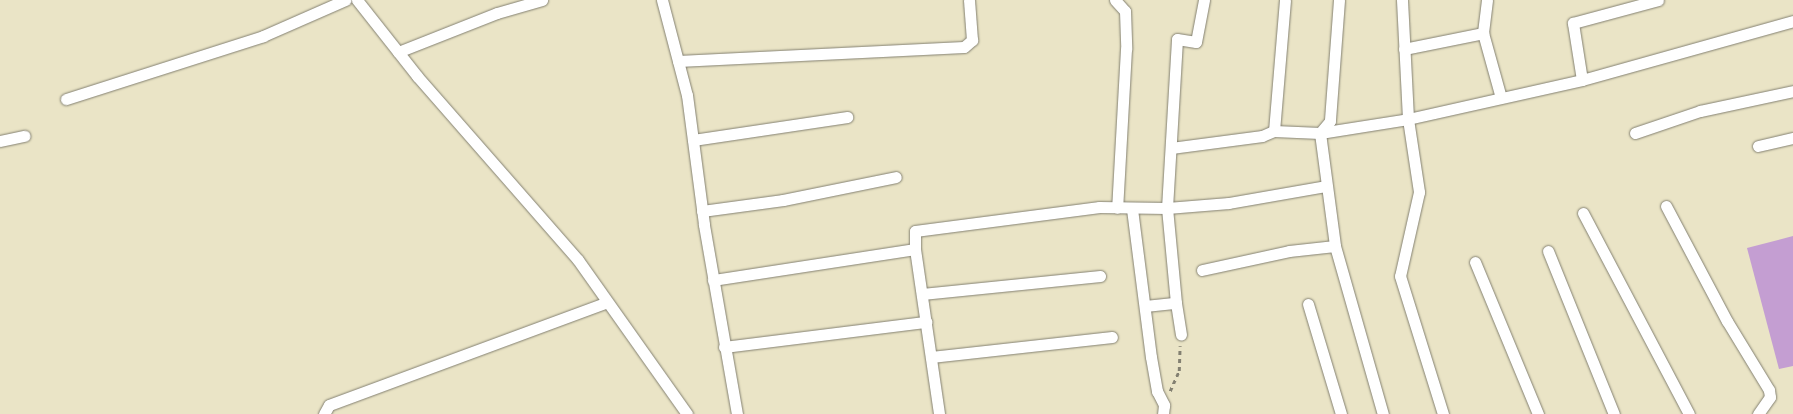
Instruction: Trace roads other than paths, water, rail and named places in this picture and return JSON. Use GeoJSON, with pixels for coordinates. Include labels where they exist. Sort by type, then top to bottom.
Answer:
{"type":"FeatureCollection","features":[{"type":"Feature","properties":{"kind":"street"},"geometry":{"type":"LineString","coordinates":[[66,98],[254,39],[346,0]]}},
{"type":"Feature","properties":{"kind":"street"},"geometry":{"type":"LineString","coordinates":[[357,0],[398,52],[578,260],[687,414]]}},
{"type":"Feature","properties":{"kind":"street"},"geometry":{"type":"LineString","coordinates":[[398,52],[497,13],[542,0]]}},
{"type":"Feature","properties":{"kind":"street"},"geometry":{"type":"LineString","coordinates":[[662,0],[678,61],[693,140],[713,280],[737,414]]}},
{"type":"Feature","properties":{"kind":"street"},"geometry":{"type":"LineString","coordinates":[[678,61],[964,46],[972,40],[969,0]]}},
{"type":"Feature","properties":{"kind":"street"},"geometry":{"type":"LineString","coordinates":[[1116,0],[1125,10],[1126,49],[1117,208]]}},
{"type":"Feature","properties":{"kind":"street"},"geometry":{"type":"LineString","coordinates":[[1181,335],[1176,302],[1168,208],[1177,39],[1196,42],[1204,0]]}},
{"type":"Feature","properties":{"kind":"street"},"geometry":{"type":"LineString","coordinates":[[1274,130],[1285,0]]}},
{"type":"Feature","properties":{"kind":"street"},"geometry":{"type":"LineString","coordinates":[[1339,0],[1330,121],[1320,133],[1334,246],[1383,414]]}},
{"type":"Feature","properties":{"kind":"street"},"geometry":{"type":"LineString","coordinates":[[1402,0],[1408,119],[1419,192],[1400,276],[1443,414]]}},
{"type":"Feature","properties":{"kind":"street"},"geometry":{"type":"LineString","coordinates":[[1487,0],[1482,33],[1502,98]]}},
{"type":"Feature","properties":{"kind":"street"},"geometry":{"type":"LineString","coordinates":[[1582,80],[1573,23],[1658,0]]}},
{"type":"Feature","properties":{"kind":"street"},"geometry":{"type":"LineString","coordinates":[[1171,148],[1262,136],[1274,130],[1320,133],[1408,119],[1582,80],[1793,21]]}},
{"type":"Feature","properties":{"kind":"street"},"geometry":{"type":"LineString","coordinates":[[1404,49],[1482,33]]}},
{"type":"Feature","properties":{"kind":"street"},"geometry":{"type":"LineString","coordinates":[[1636,133],[1700,111],[1793,90]]}},
{"type":"Feature","properties":{"kind":"street"},"geometry":{"type":"LineString","coordinates":[[693,140],[847,117]]}},
{"type":"Feature","properties":{"kind":"street"},"geometry":{"type":"LineString","coordinates":[[0,141],[24,136]]}},
{"type":"Feature","properties":{"kind":"street"},"geometry":{"type":"LineString","coordinates":[[1758,146],[1793,138]]}},
{"type":"Feature","properties":{"kind":"street"},"geometry":{"type":"LineString","coordinates":[[702,211],[783,200],[896,177]]}},
{"type":"Feature","properties":{"kind":"street"},"geometry":{"type":"LineString","coordinates":[[939,414],[915,250],[915,231],[1100,206],[1132,209],[1229,203],[1326,186]]}},
{"type":"Feature","properties":{"kind":"street"},"geometry":{"type":"LineString","coordinates":[[1666,206],[1727,321],[1769,390],[1770,397],[1758,414]]}},
{"type":"Feature","properties":{"kind":"street"},"geometry":{"type":"LineString","coordinates":[[1132,209],[1157,391],[1163,410]]}},
{"type":"Feature","properties":{"kind":"street"},"geometry":{"type":"LineString","coordinates":[[1583,213],[1690,414]]}},
{"type":"Feature","properties":{"kind":"street"},"geometry":{"type":"LineString","coordinates":[[1202,270],[1289,251],[1334,246]]}},
{"type":"Feature","properties":{"kind":"street"},"geometry":{"type":"LineString","coordinates":[[713,280],[915,250]]}},
{"type":"Feature","properties":{"kind":"street"},"geometry":{"type":"LineString","coordinates":[[1548,251],[1614,414]]}},
{"type":"Feature","properties":{"kind":"street"},"geometry":{"type":"LineString","coordinates":[[1474,262],[1538,414]]}},
{"type":"Feature","properties":{"kind":"street"},"geometry":{"type":"LineString","coordinates":[[922,294],[1100,276]]}},
{"type":"Feature","properties":{"kind":"street"},"geometry":{"type":"LineString","coordinates":[[324,414],[328,405],[608,302]]}},
{"type":"Feature","properties":{"kind":"street"},"geometry":{"type":"LineString","coordinates":[[1144,306],[1176,302]]}},
{"type":"Feature","properties":{"kind":"street"},"geometry":{"type":"LineString","coordinates":[[1308,304],[1341,414]]}},
{"type":"Feature","properties":{"kind":"street"},"geometry":{"type":"LineString","coordinates":[[724,347],[926,322]]}},
{"type":"Feature","properties":{"kind":"street"},"geometry":{"type":"LineString","coordinates":[[931,357],[1112,337]]}}]}
